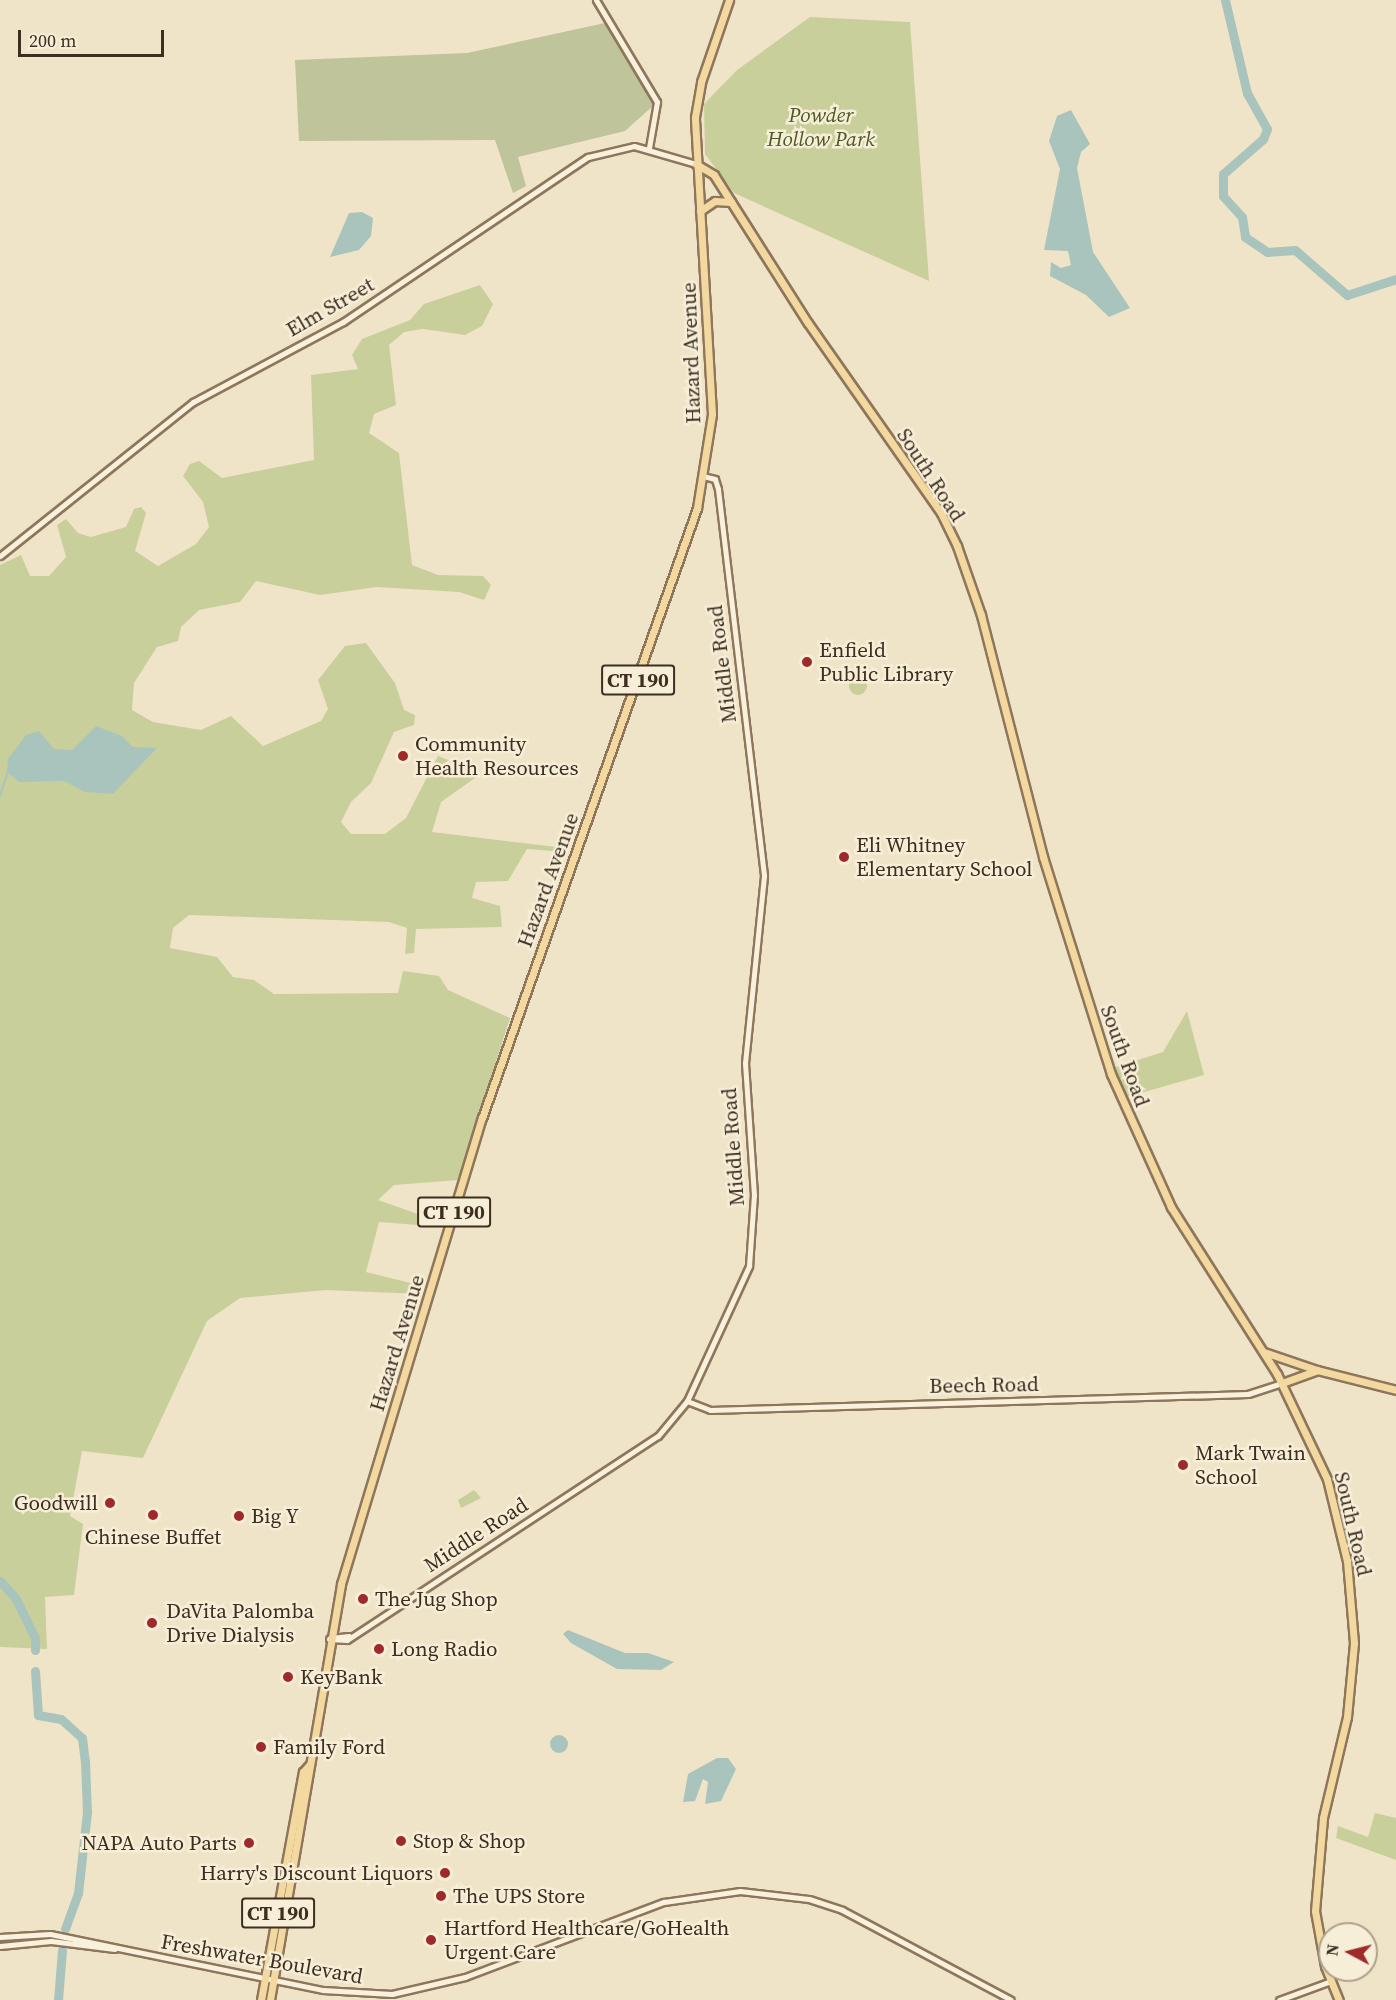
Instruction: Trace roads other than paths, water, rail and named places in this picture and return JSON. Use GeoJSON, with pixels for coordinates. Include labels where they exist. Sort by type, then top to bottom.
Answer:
{"type":"FeatureCollection","features":[{"type":"Feature","properties":{"kind":"main road","name":"Hazard Avenue"},"geometry":{"type":"LineString","coordinates":[[270,2000],[300,1845],[309,1765],[329,1639],[482,1118],[684,551],[704,476],[712,414],[696,164],[697,101],[729,0]]}},
{"type":"Feature","properties":{"kind":"main road","name":"South Road"},"geometry":{"type":"LineString","coordinates":[[696,164],[714,175],[941,513],[957,546],[981,615],[1043,857],[1111,1074],[1171,1207],[1282,1383],[1328,1479],[1353,1613],[1351,1690],[1323,1818],[1315,1881],[1315,1926],[1318,1936]]}},
{"type":"Feature","properties":{"kind":"main road"},"geometry":{"type":"LineString","coordinates":[[700,211],[715,201],[731,202]]}},
{"type":"Feature","properties":{"kind":"main road"},"geometry":{"type":"LineString","coordinates":[[1264,1352],[1317,1370],[1396,1390]]}},
{"type":"Feature","properties":{"kind":"main road"},"geometry":{"type":"LineString","coordinates":[[1282,1383],[1317,1370]]}},
{"type":"Feature","properties":{"kind":"main road","name":"Hazard Avenue"},"geometry":{"type":"LineString","coordinates":[[261,2000],[303,1772],[309,1765]]}},
{"type":"Feature","properties":{"kind":"main road"},"geometry":{"type":"LineString","coordinates":[[293,1825],[300,1845]]}},
{"type":"Feature","properties":{"kind":"main road","name":"South Road"},"geometry":{"type":"LineString","coordinates":[[1331,1982],[1340,2000]]}},
{"type":"Feature","properties":{"kind":"street"},"geometry":{"type":"LineString","coordinates":[[596,0],[657,102],[649,148]]}},
{"type":"Feature","properties":{"kind":"street","name":"Elm Street"},"geometry":{"type":"LineString","coordinates":[[0,556],[211,390],[343,322],[588,158],[617,147],[649,148],[696,164]]}},
{"type":"Feature","properties":{"kind":"street","name":"Middle Road"},"geometry":{"type":"LineString","coordinates":[[329,1639],[349,1636],[658,1436],[687,1401],[749,1266],[753,1244],[745,1063],[765,897],[718,489],[715,479],[704,476]]}},
{"type":"Feature","properties":{"kind":"street","name":"Beech Road"},"geometry":{"type":"LineString","coordinates":[[687,1401],[710,1410],[1248,1394],[1282,1383]]}},
{"type":"Feature","properties":{"kind":"street","name":"Freshwater Boulevard"},"geometry":{"type":"LineString","coordinates":[[0,1937],[51,1934],[265,1979],[362,1995],[427,1989],[664,1902],[740,1891],[809,1899],[842,1910],[908,1940],[1011,2000]]}},
{"type":"Feature","properties":{"kind":"street","name":"Freshwater Boulevard"},"geometry":{"type":"LineString","coordinates":[[0,1946],[51,1941],[115,1949]]}},
{"type":"Feature","properties":{"kind":"street"},"geometry":{"type":"LineString","coordinates":[[1279,2000],[1328,1982]]}},
{"type":"Feature","properties":{"kind":"water"},"geometry":{"type":"Polygon","coordinates":[[[1071,110],[1090,144],[1081,152],[1077,168],[1093,252],[1130,308],[1109,317],[1086,295],[1050,276],[1051,262],[1061,268],[1071,265],[1068,251],[1044,250],[1060,169],[1049,141],[1057,116],[1071,110]]]}},
{"type":"Feature","properties":{"kind":"water"},"geometry":{"type":"Polygon","coordinates":[[[362,212],[373,218],[371,236],[359,250],[330,257],[349,213],[362,212]]]}},
{"type":"Feature","properties":{"kind":"water"},"geometry":{"type":"Polygon","coordinates":[[[96,726],[122,736],[133,747],[157,748],[113,794],[85,792],[64,781],[19,782],[7,772],[8,759],[26,735],[39,731],[54,749],[72,750],[96,726]]]}},
{"type":"Feature","properties":{"kind":"water"},"geometry":{"type":"Polygon","coordinates":[[[568,1630],[625,1653],[648,1653],[674,1662],[661,1670],[617,1669],[571,1643],[563,1634],[568,1630]]]}},
{"type":"Feature","properties":{"kind":"water"},"geometry":{"type":"Polygon","coordinates":[[[555,1735],[563,1735],[568,1740],[566,1751],[555,1753],[550,1748],[550,1740],[555,1735]]]}},
{"type":"Feature","properties":{"kind":"water"},"geometry":{"type":"Polygon","coordinates":[[[717,1758],[728,1758],[736,1769],[721,1801],[705,1804],[708,1782],[703,1779],[695,1801],[683,1802],[688,1774],[717,1758]]]}},
{"type":"Feature","properties":{"kind":"waterway"},"geometry":{"type":"LineString","coordinates":[[1225,0],[1247,93],[1267,129],[1263,139],[1223,174],[1223,196],[1242,217],[1245,237],[1267,252],[1295,250],[1347,295],[1396,279]]}},
{"type":"Feature","properties":{"kind":"waterway"},"geometry":{"type":"LineString","coordinates":[[0,796],[8,772]]}},
{"type":"Feature","properties":{"kind":"waterway"},"geometry":{"type":"LineString","coordinates":[[0,1581],[16,1599],[35,1638],[35,1650]]}},
{"type":"Feature","properties":{"kind":"waterway"},"geometry":{"type":"LineString","coordinates":[[35,1671],[38,1715],[61,1719],[82,1738],[85,1761],[87,1812],[78,1893],[65,1929]]}},
{"type":"Feature","properties":{"kind":"waterway"},"geometry":{"type":"LineString","coordinates":[[58,2000],[62,1950]]}},
{"type":"Feature","properties":{"kind":"place","name":"Enfield Public Library"},"geometry":{"type":"Point","coordinates":[807,662]}},
{"type":"Feature","properties":{"kind":"place","name":"Community Health Resources"},"geometry":{"type":"Point","coordinates":[403,756]}},
{"type":"Feature","properties":{"kind":"place","name":"Eli Whitney Elementary School"},"geometry":{"type":"Point","coordinates":[844,857]}},
{"type":"Feature","properties":{"kind":"place","name":"Mark Twain School"},"geometry":{"type":"Point","coordinates":[1183,1465]}},
{"type":"Feature","properties":{"kind":"place","name":"Goodwill"},"geometry":{"type":"Point","coordinates":[110,1503]}},
{"type":"Feature","properties":{"kind":"place","name":"Chinese Buffet"},"geometry":{"type":"Point","coordinates":[153,1515]}},
{"type":"Feature","properties":{"kind":"place","name":"Big Y"},"geometry":{"type":"Point","coordinates":[239,1516]}},
{"type":"Feature","properties":{"kind":"place","name":"The Jug Shop"},"geometry":{"type":"Point","coordinates":[363,1599]}},
{"type":"Feature","properties":{"kind":"place","name":"DaVita Palomba Drive Dialysis"},"geometry":{"type":"Point","coordinates":[152,1623]}},
{"type":"Feature","properties":{"kind":"place","name":"Long Radio"},"geometry":{"type":"Point","coordinates":[379,1649]}},
{"type":"Feature","properties":{"kind":"place","name":"KeyBank"},"geometry":{"type":"Point","coordinates":[288,1677]}},
{"type":"Feature","properties":{"kind":"place","name":"Family Ford"},"geometry":{"type":"Point","coordinates":[261,1747]}},
{"type":"Feature","properties":{"kind":"place","name":"Stop & Shop"},"geometry":{"type":"Point","coordinates":[401,1841]}},
{"type":"Feature","properties":{"kind":"place","name":"NAPA Auto Parts"},"geometry":{"type":"Point","coordinates":[249,1843]}},
{"type":"Feature","properties":{"kind":"place","name":"Harry's Discount Liquors"},"geometry":{"type":"Point","coordinates":[445,1873]}},
{"type":"Feature","properties":{"kind":"place","name":"The UPS Store"},"geometry":{"type":"Point","coordinates":[441,1896]}},
{"type":"Feature","properties":{"kind":"place","name":"Hartford Healthcare/GoHealth Urgent Care"},"geometry":{"type":"Point","coordinates":[431,1940]}},
{"type":"Feature","properties":{"kind":"park label","name":"Powder Hollow Park"},"geometry":{"type":"Point","coordinates":[821,127]}}]}
